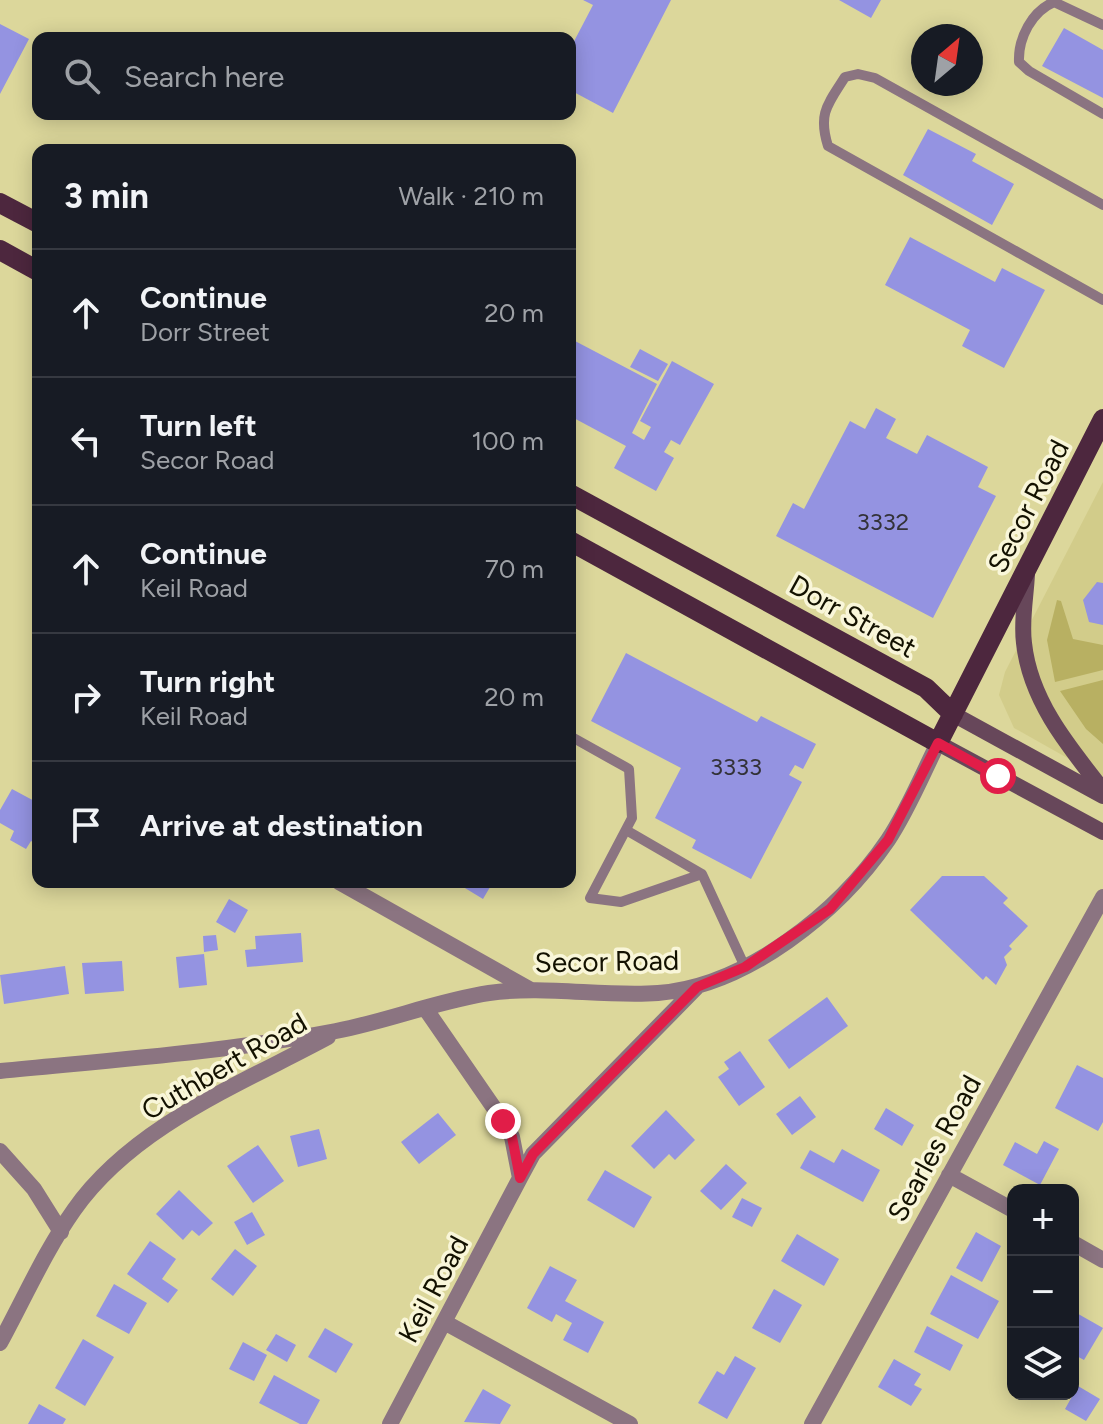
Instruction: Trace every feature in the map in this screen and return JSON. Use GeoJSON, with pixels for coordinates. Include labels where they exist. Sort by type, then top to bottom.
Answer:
{"type":"FeatureCollection","features":[{"type":"Feature","properties":{"kind":"main road"},"geometry":{"type":"LineString","coordinates":[[0,203],[32,220]]}},
{"type":"Feature","properties":{"kind":"main road"},"geometry":{"type":"LineString","coordinates":[[0,250],[32,268]]}},
{"type":"Feature","properties":{"kind":"main road","name":"Secor Road"},"geometry":{"type":"LineString","coordinates":[[938,743],[1103,419]]}},
{"type":"Feature","properties":{"kind":"main road","name":"Dorr Street"},"geometry":{"type":"LineString","coordinates":[[576,497],[926,688],[953,714],[1103,793]]}},
{"type":"Feature","properties":{"kind":"main road"},"geometry":{"type":"LineString","coordinates":[[576,544],[1103,832]]}},
{"type":"Feature","properties":{"kind":"main road"},"geometry":{"type":"LineString","coordinates":[[1027,569],[1024,643],[1037,693],[1065,743],[1103,793]]}},
{"type":"Feature","properties":{"kind":"street","name":"Secor Road"},"geometry":{"type":"LineString","coordinates":[[0,1071],[261,1043],[339,1031],[490,993],[530,990],[625,994],[697,987],[745,967],[805,928],[851,887],[888,840],[938,743]]}},
{"type":"Feature","properties":{"kind":"street"},"geometry":{"type":"LineString","coordinates":[[350,888],[530,990]]}},
{"type":"Feature","properties":{"kind":"street","name":"Searles Road"},"geometry":{"type":"LineString","coordinates":[[812,1424],[1103,897]]}},
{"type":"Feature","properties":{"kind":"street","name":"Keil Road"},"geometry":{"type":"LineString","coordinates":[[390,1424],[533,1154],[697,987]]}},
{"type":"Feature","properties":{"kind":"street"},"geometry":{"type":"LineString","coordinates":[[425,1008],[512,1137],[520,1178]]}},
{"type":"Feature","properties":{"kind":"street","name":"Cuthbert Road"},"geometry":{"type":"LineString","coordinates":[[0,1343],[61,1232],[90,1191],[151,1136],[182,1116],[339,1031]]}},
{"type":"Feature","properties":{"kind":"street"},"geometry":{"type":"LineString","coordinates":[[0,1151],[34,1189],[61,1232]]}},
{"type":"Feature","properties":{"kind":"street"},"geometry":{"type":"LineString","coordinates":[[949,1175],[1007,1207]]}},
{"type":"Feature","properties":{"kind":"street"},"geometry":{"type":"LineString","coordinates":[[1079,1246],[1103,1260]]}},
{"type":"Feature","properties":{"kind":"street"},"geometry":{"type":"LineString","coordinates":[[446,1323],[630,1424]]}},
{"type":"Feature","properties":{"kind":"lane"},"geometry":{"type":"LineString","coordinates":[[1103,25],[1054,2],[1040,8],[1019,46],[1019,62],[1029,71],[1103,114]]}},
{"type":"Feature","properties":{"kind":"lane"},"geometry":{"type":"LineString","coordinates":[[1103,205],[875,78],[858,74],[845,77],[826,107],[821,125],[828,146],[1103,300]]}},
{"type":"Feature","properties":{"kind":"lane"},"geometry":{"type":"LineString","coordinates":[[576,739],[629,769],[632,818],[590,898],[621,902],[702,874]]}},
{"type":"Feature","properties":{"kind":"lane"},"geometry":{"type":"LineString","coordinates":[[626,830],[702,874],[745,967]]}},
{"type":"Feature","properties":{"kind":"shaded area"},"geometry":{"type":"Polygon","coordinates":[[[1103,482],[1103,778],[1014,728],[999,695],[1005,672],[1103,482]]]}},
{"type":"Feature","properties":{"kind":"shaded area"},"geometry":{"type":"Polygon","coordinates":[[[1057,600],[1061,601],[1073,639],[1103,645],[1103,670],[1055,682],[1047,640],[1057,600]]]}},
{"type":"Feature","properties":{"kind":"shaded area"},"geometry":{"type":"Polygon","coordinates":[[[1103,680],[1103,744],[1086,729],[1060,691],[1103,680]]]}},
{"type":"Feature","properties":{"kind":"building"},"geometry":{"type":"Polygon","coordinates":[[[583,0],[671,0],[613,113],[576,93],[576,38],[593,5],[583,0]]]}},
{"type":"Feature","properties":{"kind":"building"},"geometry":{"type":"Polygon","coordinates":[[[839,0],[881,0],[871,18],[839,0]]]}},
{"type":"Feature","properties":{"kind":"building"},"geometry":{"type":"Polygon","coordinates":[[[0,24],[29,39],[0,94],[0,24]]]}},
{"type":"Feature","properties":{"kind":"building"},"geometry":{"type":"Polygon","coordinates":[[[1064,28],[1103,50],[1103,98],[1042,66],[1064,28]]]}},
{"type":"Feature","properties":{"kind":"building"},"geometry":{"type":"Polygon","coordinates":[[[928,129],[976,154],[972,161],[1014,184],[992,225],[903,175],[928,129]]]}},
{"type":"Feature","properties":{"kind":"building"},"geometry":{"type":"Polygon","coordinates":[[[910,237],[995,282],[1002,268],[1045,290],[1004,368],[962,346],[970,330],[885,285],[910,237]]]}},
{"type":"Feature","properties":{"kind":"building"},"geometry":{"type":"Polygon","coordinates":[[[576,342],[657,384],[632,433],[644,440],[651,427],[640,421],[672,361],[714,384],[680,445],[671,440],[664,452],[674,458],[656,491],[614,468],[626,446],[576,419],[576,342]]]}},
{"type":"Feature","properties":{"kind":"building"},"geometry":{"type":"Polygon","coordinates":[[[640,349],[668,364],[658,381],[630,367],[640,349]]]}},
{"type":"Feature","properties":{"kind":"building"},"geometry":{"type":"Polygon","coordinates":[[[876,408],[896,419],[886,438],[917,454],[927,435],[988,467],[978,487],[996,496],[933,618],[776,536],[793,503],[804,509],[850,421],[865,429],[876,408]]]}},
{"type":"Feature","properties":{"kind":"building"},"geometry":{"type":"Polygon","coordinates":[[[1097,582],[1103,583],[1103,625],[1089,622],[1083,600],[1097,582]]]}},
{"type":"Feature","properties":{"kind":"building"},"geometry":{"type":"Polygon","coordinates":[[[626,653],[757,722],[761,716],[816,744],[803,769],[795,765],[789,775],[802,782],[751,879],[692,848],[696,840],[655,818],[681,768],[591,721],[626,653]]]}},
{"type":"Feature","properties":{"kind":"building"},"geometry":{"type":"Polygon","coordinates":[[[12,789],[32,800],[32,842],[26,849],[10,840],[14,831],[0,823],[0,810],[12,789]]]}},
{"type":"Feature","properties":{"kind":"building"},"geometry":{"type":"Polygon","coordinates":[[[942,876],[984,876],[1008,898],[1003,903],[1028,926],[1009,946],[1012,949],[1004,957],[1007,965],[996,985],[986,976],[983,980],[910,910],[942,876]]]}},
{"type":"Feature","properties":{"kind":"building"},"geometry":{"type":"Polygon","coordinates":[[[465,888],[489,888],[483,899],[465,888]]]}},
{"type":"Feature","properties":{"kind":"building"},"geometry":{"type":"Polygon","coordinates":[[[229,899],[248,910],[235,933],[216,922],[229,899]]]}},
{"type":"Feature","properties":{"kind":"building"},"geometry":{"type":"Polygon","coordinates":[[[301,933],[303,962],[247,967],[245,950],[256,949],[255,936],[301,933]]]}},
{"type":"Feature","properties":{"kind":"building"},"geometry":{"type":"Polygon","coordinates":[[[216,935],[218,950],[204,952],[203,936],[216,935]]]}},
{"type":"Feature","properties":{"kind":"building"},"geometry":{"type":"Polygon","coordinates":[[[204,954],[207,985],[179,988],[176,957],[204,954]]]}},
{"type":"Feature","properties":{"kind":"building"},"geometry":{"type":"Polygon","coordinates":[[[122,961],[124,991],[85,994],[82,963],[122,961]]]}},
{"type":"Feature","properties":{"kind":"building"},"geometry":{"type":"Polygon","coordinates":[[[65,966],[69,994],[4,1004],[0,975],[65,966]]]}},
{"type":"Feature","properties":{"kind":"building"},"geometry":{"type":"Polygon","coordinates":[[[827,997],[848,1026],[789,1069],[768,1040],[827,997]]]}},
{"type":"Feature","properties":{"kind":"building"},"geometry":{"type":"Polygon","coordinates":[[[740,1051],[765,1087],[739,1106],[718,1077],[729,1069],[724,1062],[740,1051]]]}},
{"type":"Feature","properties":{"kind":"building"},"geometry":{"type":"Polygon","coordinates":[[[1077,1065],[1103,1078],[1103,1122],[1098,1131],[1055,1108],[1077,1065]]]}},
{"type":"Feature","properties":{"kind":"building"},"geometry":{"type":"Polygon","coordinates":[[[800,1096],[816,1117],[792,1135],[776,1114],[800,1096]]]}},
{"type":"Feature","properties":{"kind":"building"},"geometry":{"type":"Polygon","coordinates":[[[886,1108],[914,1125],[902,1146],[874,1129],[886,1108]]]}},
{"type":"Feature","properties":{"kind":"building"},"geometry":{"type":"Polygon","coordinates":[[[666,1110],[695,1140],[675,1160],[669,1154],[654,1169],[631,1146],[666,1110]]]}},
{"type":"Feature","properties":{"kind":"building"},"geometry":{"type":"Polygon","coordinates":[[[438,1113],[456,1135],[419,1164],[401,1142],[438,1113]]]}},
{"type":"Feature","properties":{"kind":"building"},"geometry":{"type":"Polygon","coordinates":[[[319,1129],[327,1159],[298,1167],[290,1136],[319,1129]]]}},
{"type":"Feature","properties":{"kind":"building"},"geometry":{"type":"Polygon","coordinates":[[[1044,1141],[1059,1149],[1041,1184],[1003,1165],[1015,1142],[1037,1154],[1044,1141]]]}},
{"type":"Feature","properties":{"kind":"building"},"geometry":{"type":"Polygon","coordinates":[[[258,1145],[284,1181],[253,1203],[227,1166],[258,1145]]]}},
{"type":"Feature","properties":{"kind":"building"},"geometry":{"type":"Polygon","coordinates":[[[842,1149],[880,1170],[863,1202],[800,1168],[810,1150],[834,1163],[842,1149]]]}},
{"type":"Feature","properties":{"kind":"building"},"geometry":{"type":"Polygon","coordinates":[[[726,1164],[747,1183],[721,1210],[700,1191],[726,1164]]]}},
{"type":"Feature","properties":{"kind":"building"},"geometry":{"type":"Polygon","coordinates":[[[605,1170],[652,1197],[634,1228],[587,1200],[605,1170]]]}},
{"type":"Feature","properties":{"kind":"building"},"geometry":{"type":"Polygon","coordinates":[[[179,1190],[213,1223],[199,1236],[192,1230],[183,1240],[156,1214],[179,1190]]]}},
{"type":"Feature","properties":{"kind":"building"},"geometry":{"type":"Polygon","coordinates":[[[742,1198],[762,1208],[752,1227],[732,1217],[742,1198]]]}},
{"type":"Feature","properties":{"kind":"building"},"geometry":{"type":"Polygon","coordinates":[[[252,1212],[265,1235],[247,1245],[234,1222],[252,1212]]]}},
{"type":"Feature","properties":{"kind":"building"},"geometry":{"type":"Polygon","coordinates":[[[976,1232],[1001,1246],[982,1282],[956,1268],[976,1232]]]}},
{"type":"Feature","properties":{"kind":"building"},"geometry":{"type":"Polygon","coordinates":[[[797,1234],[839,1259],[824,1286],[781,1261],[797,1234]]]}},
{"type":"Feature","properties":{"kind":"building"},"geometry":{"type":"Polygon","coordinates":[[[150,1241],[176,1259],[162,1279],[178,1290],[168,1303],[127,1274],[150,1241]]]}},
{"type":"Feature","properties":{"kind":"building"},"geometry":{"type":"Polygon","coordinates":[[[235,1249],[257,1266],[233,1296],[211,1279],[235,1249]]]}},
{"type":"Feature","properties":{"kind":"building"},"geometry":{"type":"Polygon","coordinates":[[[550,1266],[577,1280],[565,1301],[604,1322],[588,1353],[563,1340],[572,1323],[556,1314],[552,1322],[527,1308],[550,1266]]]}},
{"type":"Feature","properties":{"kind":"building"},"geometry":{"type":"Polygon","coordinates":[[[951,1275],[999,1301],[978,1339],[930,1314],[951,1275]]]}},
{"type":"Feature","properties":{"kind":"building"},"geometry":{"type":"Polygon","coordinates":[[[114,1284],[147,1303],[129,1334],[96,1316],[114,1284]]]}},
{"type":"Feature","properties":{"kind":"building"},"geometry":{"type":"Polygon","coordinates":[[[774,1289],[802,1305],[780,1343],[752,1328],[774,1289]]]}},
{"type":"Feature","properties":{"kind":"building"},"geometry":{"type":"Polygon","coordinates":[[[1079,1314],[1103,1328],[1084,1360],[1079,1357],[1079,1314]]]}},
{"type":"Feature","properties":{"kind":"building"},"geometry":{"type":"Polygon","coordinates":[[[927,1326],[963,1345],[950,1371],[914,1352],[927,1326]]]}},
{"type":"Feature","properties":{"kind":"building"},"geometry":{"type":"Polygon","coordinates":[[[325,1328],[353,1344],[336,1373],[308,1357],[325,1328]]]}},
{"type":"Feature","properties":{"kind":"building"},"geometry":{"type":"Polygon","coordinates":[[[276,1334],[296,1345],[287,1362],[266,1350],[276,1334]]]}},
{"type":"Feature","properties":{"kind":"building"},"geometry":{"type":"Polygon","coordinates":[[[83,1339],[114,1357],[85,1406],[55,1388],[83,1339]]]}},
{"type":"Feature","properties":{"kind":"building"},"geometry":{"type":"Polygon","coordinates":[[[243,1342],[267,1355],[254,1381],[229,1369],[243,1342]]]}},
{"type":"Feature","properties":{"kind":"building"},"geometry":{"type":"Polygon","coordinates":[[[735,1356],[756,1368],[727,1419],[698,1403],[717,1371],[724,1375],[735,1356]]]}},
{"type":"Feature","properties":{"kind":"building"},"geometry":{"type":"Polygon","coordinates":[[[894,1359],[921,1374],[914,1385],[922,1389],[911,1406],[878,1387],[894,1359]]]}},
{"type":"Feature","properties":{"kind":"building"},"geometry":{"type":"Polygon","coordinates":[[[274,1375],[320,1400],[307,1424],[300,1424],[259,1403],[274,1375]]]}},
{"type":"Feature","properties":{"kind":"building"},"geometry":{"type":"Polygon","coordinates":[[[1079,1387],[1100,1399],[1086,1421],[1065,1409],[1070,1400],[1079,1400],[1079,1387]]]}},
{"type":"Feature","properties":{"kind":"building"},"geometry":{"type":"Polygon","coordinates":[[[483,1389],[511,1405],[500,1424],[464,1422],[483,1389]]]}},
{"type":"Feature","properties":{"kind":"building"},"geometry":{"type":"Polygon","coordinates":[[[39,1404],[66,1419],[63,1424],[28,1424],[39,1404]]]}},
{"type":"Feature","properties":{"kind":"route"},"geometry":{"type":"LineString","coordinates":[[503,1121],[512,1137],[520,1178],[533,1154],[697,987],[745,967],[830,909],[888,840],[938,743],[998,776]]}}]}
